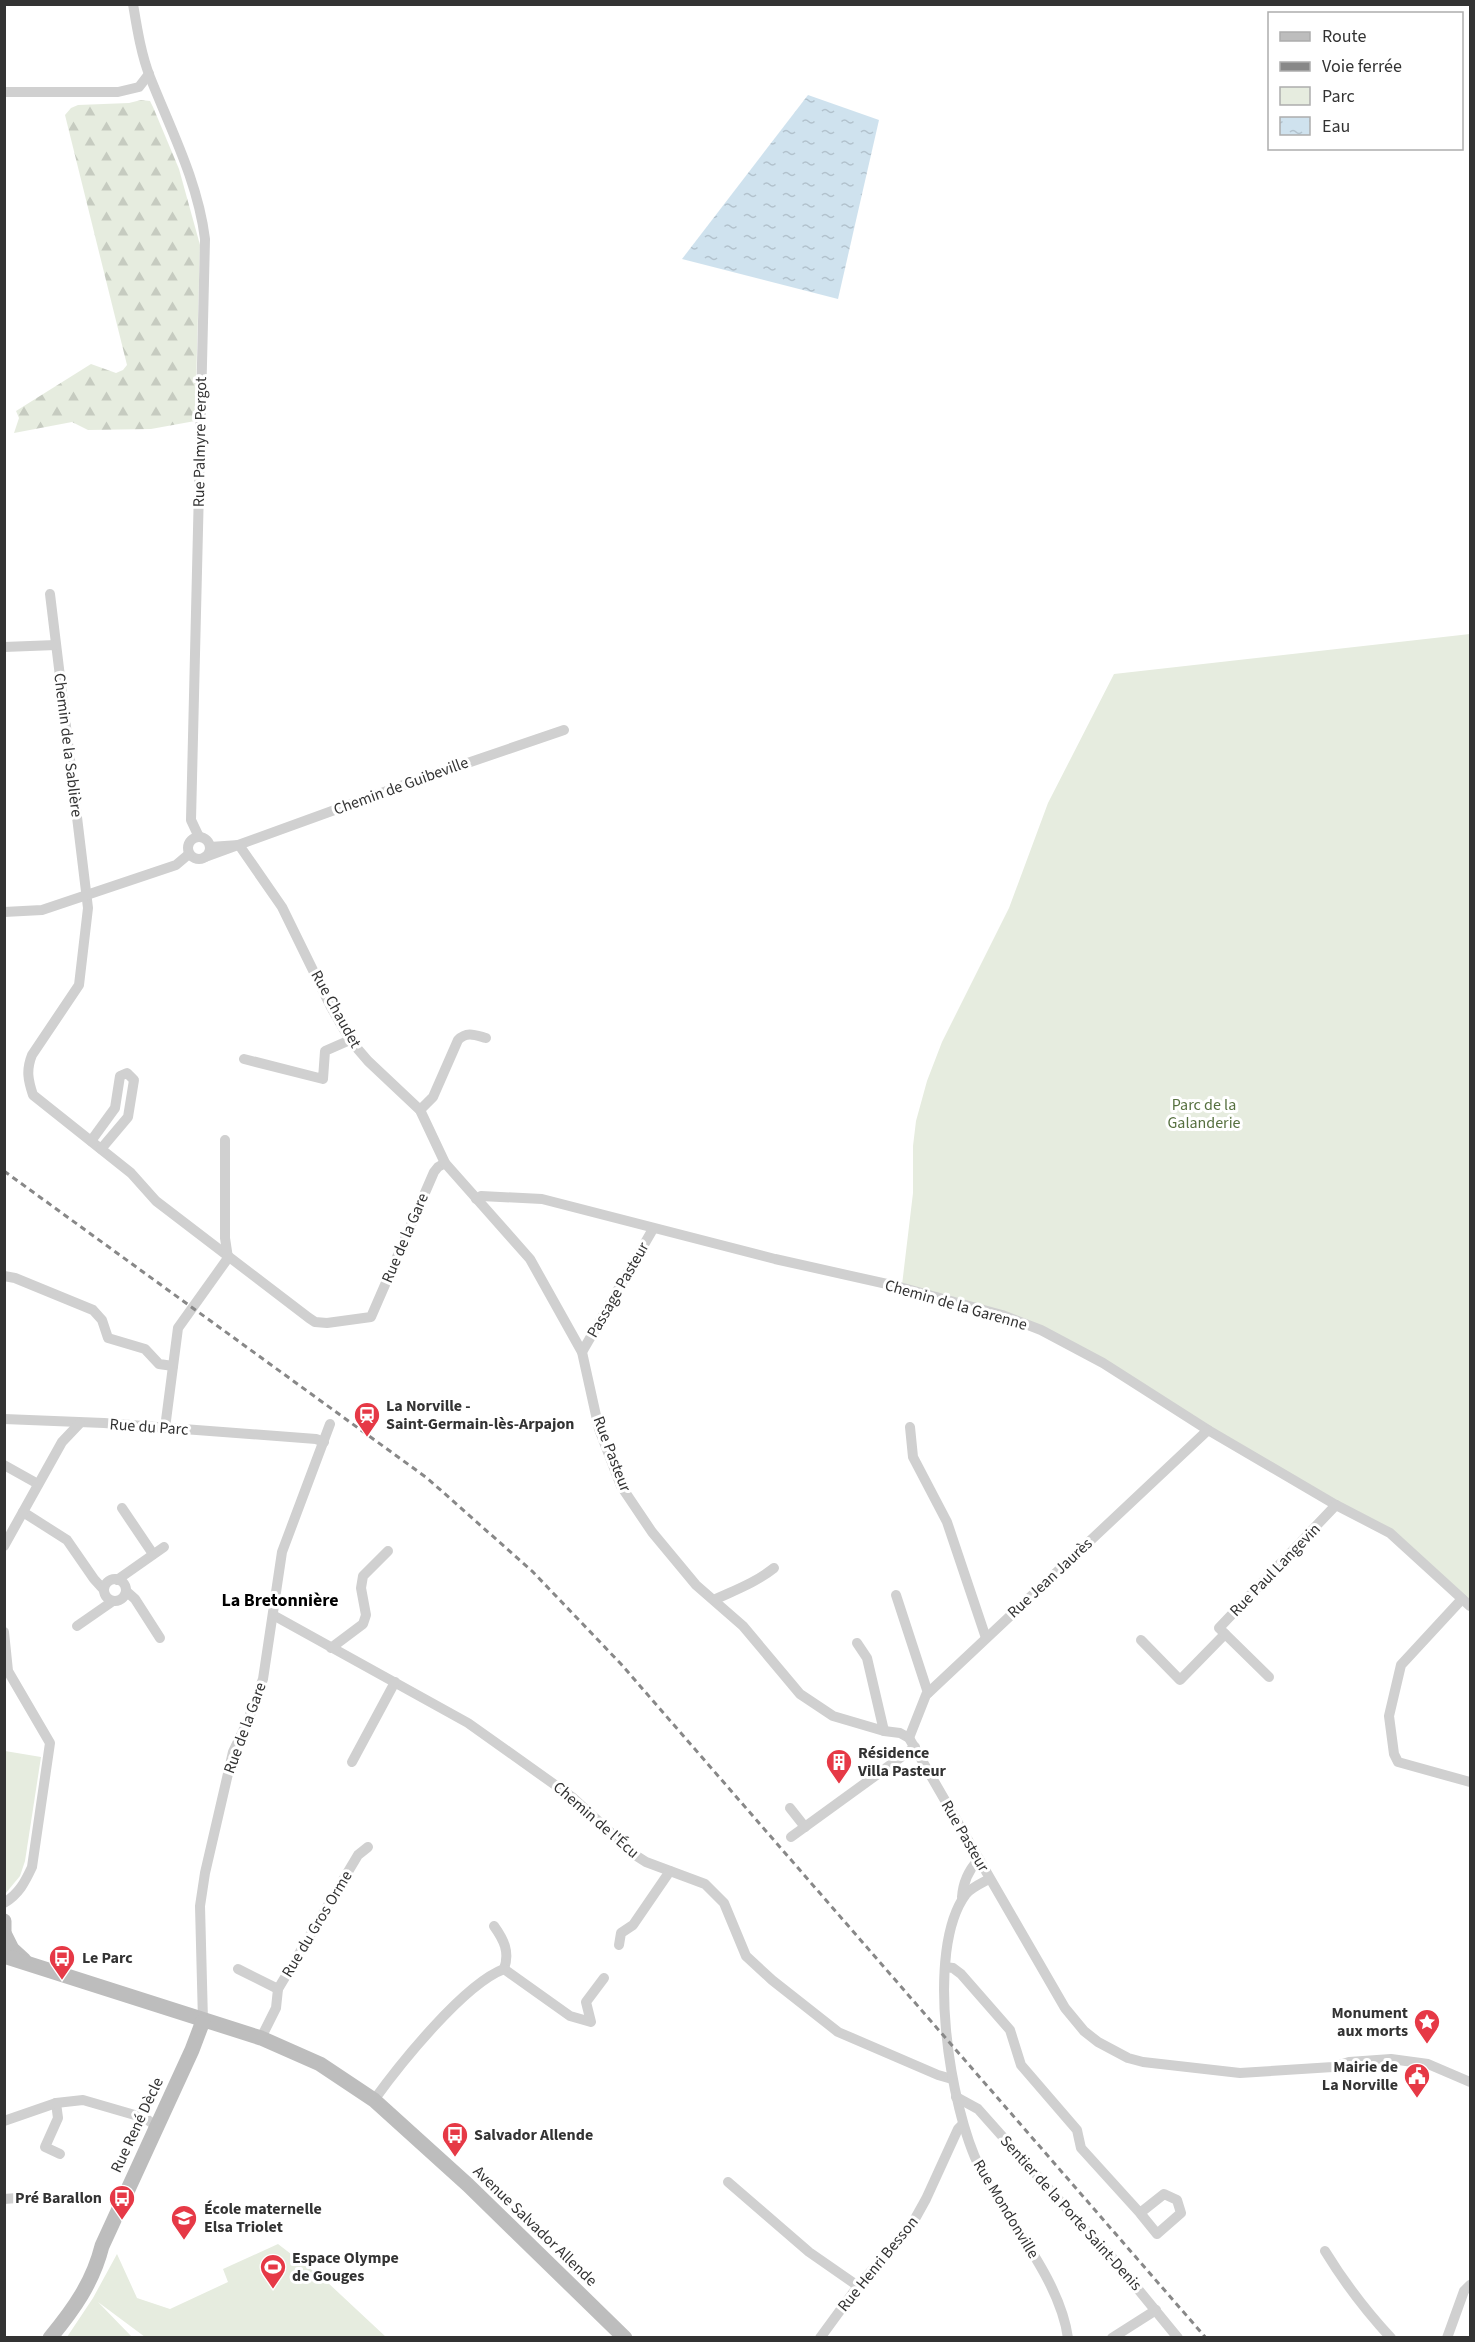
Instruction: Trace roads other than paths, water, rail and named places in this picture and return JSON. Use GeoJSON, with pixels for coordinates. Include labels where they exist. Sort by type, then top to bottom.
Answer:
{"type":"FeatureCollection","features":[{"type":"Feature","properties":{"kind":"main road"},"geometry":{"type":"LineString","coordinates":[[4,1921],[5,1936],[12,1949],[26,1962]]}},
{"type":"Feature","properties":{"kind":"main road","name":"Avenue Salvador Allende"},"geometry":{"type":"LineString","coordinates":[[4,1956],[261,2038],[320,2064],[374,2100],[468,2185],[625,2337]]}},
{"type":"Feature","properties":{"kind":"main road","name":"Rue René Dècle"},"geometry":{"type":"LineString","coordinates":[[50,2337],[82,2297],[96,2267],[102,2246],[192,2050],[203,2021]]}},
{"type":"Feature","properties":{"kind":"street","name":"Rue Palmyre Pergot"},"geometry":{"type":"LineString","coordinates":[[132,4],[149,74],[186,167],[198,203],[205,239],[190,820],[194,839]]}},
{"type":"Feature","properties":{"kind":"street"},"geometry":{"type":"LineString","coordinates":[[4,92],[118,92],[139,87],[149,74]]}},
{"type":"Feature","properties":{"kind":"street","name":"Chemin de la Sablière"},"geometry":{"type":"LineString","coordinates":[[50,594],[88,908],[79,986],[32,1055],[27,1072],[33,1095],[131,1173],[156,1201],[315,1322],[332,1323],[371,1317]]}},
{"type":"Feature","properties":{"kind":"street"},"geometry":{"type":"LineString","coordinates":[[4,647],[56,645]]}},
{"type":"Feature","properties":{"kind":"street","name":"Chemin de Guibeville"},"geometry":{"type":"LineString","coordinates":[[239,845],[419,779],[564,730]]}},
{"type":"Feature","properties":{"kind":"street"},"geometry":{"type":"LineString","coordinates":[[189,854],[188,847],[194,839],[207,841],[207,852]]}},
{"type":"Feature","properties":{"kind":"street"},"geometry":{"type":"LineString","coordinates":[[189,854],[199,859],[207,852],[239,845]]}},
{"type":"Feature","properties":{"kind":"street","name":"Rue Chaudet"},"geometry":{"type":"LineString","coordinates":[[239,845],[282,907],[331,1007],[350,1040],[368,1061],[420,1110],[445,1163]]}},
{"type":"Feature","properties":{"kind":"street"},"geometry":{"type":"LineString","coordinates":[[4,912],[42,910],[87,896],[176,865],[189,854]]}},
{"type":"Feature","properties":{"kind":"street"},"geometry":{"type":"LineString","coordinates":[[420,1110],[433,1097],[458,1040],[463,1034],[486,1038]]}},
{"type":"Feature","properties":{"kind":"street"},"geometry":{"type":"LineString","coordinates":[[244,1059],[323,1079],[324,1051],[350,1040]]}},
{"type":"Feature","properties":{"kind":"street"},"geometry":{"type":"LineString","coordinates":[[91,1141],[112,1114],[120,1076],[128,1073],[134,1080],[128,1117],[101,1149]]}},
{"type":"Feature","properties":{"kind":"street"},"geometry":{"type":"LineString","coordinates":[[165,1428],[178,1328],[228,1258],[225,1238],[225,1140]]}},
{"type":"Feature","properties":{"kind":"street","name":"Rue Pasteur"},"geometry":{"type":"LineString","coordinates":[[445,1163],[530,1259],[582,1352],[599,1429],[621,1486],[652,1532],[696,1585],[743,1626],[800,1694],[833,1716],[884,1731],[900,1733],[912,1742],[1065,2008],[1075,2021],[1098,2042],[1128,2058],[1166,2066],[1240,2073],[1333,2067],[1349,2062],[1391,2059],[1428,2064],[1470,2082]]}},
{"type":"Feature","properties":{"kind":"street","name":"Rue de la Gare"},"geometry":{"type":"LineString","coordinates":[[371,1317],[434,1172],[445,1163]]}},
{"type":"Feature","properties":{"kind":"street","name":"Chemin de la Garenne"},"geometry":{"type":"LineString","coordinates":[[476,1199],[481,1196],[542,1199],[775,1259],[896,1286],[1002,1315],[1041,1330],[1103,1363],[1208,1430],[1336,1505],[1390,1533],[1466,1603]]}},
{"type":"Feature","properties":{"kind":"street","name":"Passage Pasteur"},"geometry":{"type":"LineString","coordinates":[[582,1352],[653,1228]]}},
{"type":"Feature","properties":{"kind":"street"},"geometry":{"type":"LineString","coordinates":[[4,1276],[15,1278],[93,1310],[102,1320],[108,1338],[145,1348],[159,1364],[173,1366]]}},
{"type":"Feature","properties":{"kind":"street","name":"Rue du Parc"},"geometry":{"type":"LineString","coordinates":[[4,1419],[165,1428],[316,1439],[324,1442]]}},
{"type":"Feature","properties":{"kind":"street"},"geometry":{"type":"LineString","coordinates":[[4,1546],[62,1442],[80,1423]]}},
{"type":"Feature","properties":{"kind":"street","name":"Rue de la Gare"},"geometry":{"type":"LineString","coordinates":[[203,2021],[200,1906],[203,1881],[233,1752],[247,1724],[263,1679],[282,1552],[330,1424]]}},
{"type":"Feature","properties":{"kind":"street"},"geometry":{"type":"LineString","coordinates":[[910,1427],[913,1457],[947,1522],[986,1638]]}},
{"type":"Feature","properties":{"kind":"street","name":"Rue Jean Jaurès"},"geometry":{"type":"LineString","coordinates":[[912,1742],[928,1693],[1208,1430]]}},
{"type":"Feature","properties":{"kind":"street"},"geometry":{"type":"LineString","coordinates":[[4,1465],[38,1484]]}},
{"type":"Feature","properties":{"kind":"street","name":"Rue Paul Langevin"},"geometry":{"type":"LineString","coordinates":[[1269,1677],[1219,1628],[1336,1505]]}},
{"type":"Feature","properties":{"kind":"street"},"geometry":{"type":"LineString","coordinates":[[122,1508],[153,1554]]}},
{"type":"Feature","properties":{"kind":"street"},"geometry":{"type":"LineString","coordinates":[[23,1512],[67,1540],[104,1590],[106,1597],[113,1601]]}},
{"type":"Feature","properties":{"kind":"street"},"geometry":{"type":"LineString","coordinates":[[104,1590],[108,1582],[117,1580],[164,1547]]}},
{"type":"Feature","properties":{"kind":"street"},"geometry":{"type":"LineString","coordinates":[[331,1648],[363,1624],[366,1615],[361,1588],[363,1576],[387,1551]]}},
{"type":"Feature","properties":{"kind":"street"},"geometry":{"type":"LineString","coordinates":[[714,1600],[743,1586],[751,1585],[774,1568]]}},
{"type":"Feature","properties":{"kind":"street"},"geometry":{"type":"LineString","coordinates":[[117,1580],[123,1583],[126,1591],[135,1599],[160,1638]]}},
{"type":"Feature","properties":{"kind":"street"},"geometry":{"type":"LineString","coordinates":[[77,1626],[113,1601],[121,1599],[126,1591]]}},
{"type":"Feature","properties":{"kind":"street"},"geometry":{"type":"LineString","coordinates":[[896,1595],[928,1693]]}},
{"type":"Feature","properties":{"kind":"street"},"geometry":{"type":"LineString","coordinates":[[1466,1603],[1401,1665],[1389,1716],[1394,1754],[1398,1762],[1470,1782]]}},
{"type":"Feature","properties":{"kind":"street","name":"Chemin de l'Écu"},"geometry":{"type":"LineString","coordinates":[[273,1615],[468,1723],[572,1797],[635,1855],[646,1862],[705,1884],[724,1903],[746,1956],[772,1980],[838,2032],[952,2079]]}},
{"type":"Feature","properties":{"kind":"street"},"geometry":{"type":"LineString","coordinates":[[4,1632],[8,1671],[50,1743],[33,1867],[24,1886],[14,1897],[4,1903]]}},
{"type":"Feature","properties":{"kind":"street","name":"Rue Paul Langevin"},"geometry":{"type":"LineString","coordinates":[[1141,1640],[1180,1680],[1225,1634]]}},
{"type":"Feature","properties":{"kind":"street"},"geometry":{"type":"LineString","coordinates":[[857,1643],[867,1658],[884,1731]]}},
{"type":"Feature","properties":{"kind":"street"},"geometry":{"type":"LineString","coordinates":[[352,1762],[395,1682]]}},
{"type":"Feature","properties":{"kind":"street"},"geometry":{"type":"LineString","coordinates":[[791,1837],[912,1742]]}},
{"type":"Feature","properties":{"kind":"street"},"geometry":{"type":"LineString","coordinates":[[790,1808],[805,1827]]}},
{"type":"Feature","properties":{"kind":"street","name":"Rue du Gros Orme"},"geometry":{"type":"LineString","coordinates":[[261,2038],[276,2007],[278,1989],[358,1855],[368,1847]]}},
{"type":"Feature","properties":{"kind":"street","name":"Rue Mondonville"},"geometry":{"type":"LineString","coordinates":[[978,1860],[965,1879],[962,1900],[949,1938],[945,1967],[945,2019],[952,2079],[963,2124],[980,2168],[1035,2256],[1053,2291],[1068,2337]]}},
{"type":"Feature","properties":{"kind":"street"},"geometry":{"type":"LineString","coordinates":[[619,1946],[621,1933],[633,1925],[670,1871]]}},
{"type":"Feature","properties":{"kind":"street"},"geometry":{"type":"LineString","coordinates":[[962,1900],[968,1891],[989,1879]]}},
{"type":"Feature","properties":{"kind":"street"},"geometry":{"type":"LineString","coordinates":[[494,1926],[505,1942],[507,1960],[504,1969]]}},
{"type":"Feature","properties":{"kind":"street"},"geometry":{"type":"LineString","coordinates":[[945,1967],[953,1968],[961,1974],[1010,2030],[1021,2065],[1077,2130],[1081,2148],[1140,2213]]}},
{"type":"Feature","properties":{"kind":"street"},"geometry":{"type":"LineString","coordinates":[[238,1968],[278,1989]]}},
{"type":"Feature","properties":{"kind":"street"},"geometry":{"type":"LineString","coordinates":[[504,1969],[570,2016],[591,2022],[586,2002],[604,1978]]}},
{"type":"Feature","properties":{"kind":"street"},"geometry":{"type":"LineString","coordinates":[[374,2100],[447,2012],[492,1973],[504,1969]]}},
{"type":"Feature","properties":{"kind":"street","name":"Sentier de la Porte Saint-Denis"},"geometry":{"type":"LineString","coordinates":[[956,2097],[978,2109],[1110,2255],[1178,2337]]}},
{"type":"Feature","properties":{"kind":"street"},"geometry":{"type":"LineString","coordinates":[[4,2121],[56,2103],[72,2100],[93,2102],[145,2118],[156,2126]]}},
{"type":"Feature","properties":{"kind":"street"},"geometry":{"type":"LineString","coordinates":[[56,2103],[58,2118],[45,2147],[60,2154]]}},
{"type":"Feature","properties":{"kind":"street","name":"Rue Henri Besson"},"geometry":{"type":"LineString","coordinates":[[820,2337],[858,2286],[911,2226],[927,2199],[958,2129],[963,2124]]}},
{"type":"Feature","properties":{"kind":"street"},"geometry":{"type":"LineString","coordinates":[[728,2182],[809,2252],[858,2286]]}},
{"type":"Feature","properties":{"kind":"street"},"geometry":{"type":"LineString","coordinates":[[4,2199],[17,2198]]}},
{"type":"Feature","properties":{"kind":"street"},"geometry":{"type":"LineString","coordinates":[[1325,2251],[1370,2315],[1391,2337]]}},
{"type":"Feature","properties":{"kind":"street"},"geometry":{"type":"LineString","coordinates":[[1447,2337],[1464,2291],[1470,2285]]}},
{"type":"Feature","properties":{"kind":"street"},"geometry":{"type":"LineString","coordinates":[[1112,2337],[1156,2310]]}},
{"type":"Feature","properties":{"kind":"water"},"geometry":{"type":"Polygon","coordinates":[[[808,95],[879,120],[838,299],[682,259],[808,95]]]}},
{"type":"Feature","properties":{"kind":"railway"},"geometry":{"type":"LineString","coordinates":[[4,1171],[427,1478],[532,1571],[621,1664],[1206,2338]]}},
{"type":"Feature","properties":{"kind":"place","name":"La Norville - Saint-Germain-lès-Arpajon"},"geometry":{"type":"Point","coordinates":[367,1438]}},
{"type":"Feature","properties":{"kind":"place","name":"Résidence Villa Pasteur"},"geometry":{"type":"Point","coordinates":[839,1785]}},
{"type":"Feature","properties":{"kind":"place","name":"Le Parc"},"geometry":{"type":"Point","coordinates":[62,1981]}},
{"type":"Feature","properties":{"kind":"place","name":"Monument aux morts"},"geometry":{"type":"Point","coordinates":[1427,2045]}},
{"type":"Feature","properties":{"kind":"place","name":"Mairie de La Norville"},"geometry":{"type":"Point","coordinates":[1417,2099]}},
{"type":"Feature","properties":{"kind":"place","name":"Salvador Allende"},"geometry":{"type":"Point","coordinates":[455,2158]}},
{"type":"Feature","properties":{"kind":"place","name":"Pré Barallon"},"geometry":{"type":"Point","coordinates":[122,2221]}},
{"type":"Feature","properties":{"kind":"place","name":"École maternelle Elsa Triolet"},"geometry":{"type":"Point","coordinates":[184,2241]}},
{"type":"Feature","properties":{"kind":"place","name":"Espace Olympe de Gouges"},"geometry":{"type":"Point","coordinates":[273,2290]}},
{"type":"Feature","properties":{"kind":"district","name":"La Bretonnière"},"geometry":{"type":"Point","coordinates":[280,1600]}},
{"type":"Feature","properties":{"kind":"park label","name":"Parc de la Galanderie"},"geometry":{"type":"Point","coordinates":[1204,1114]}}]}
